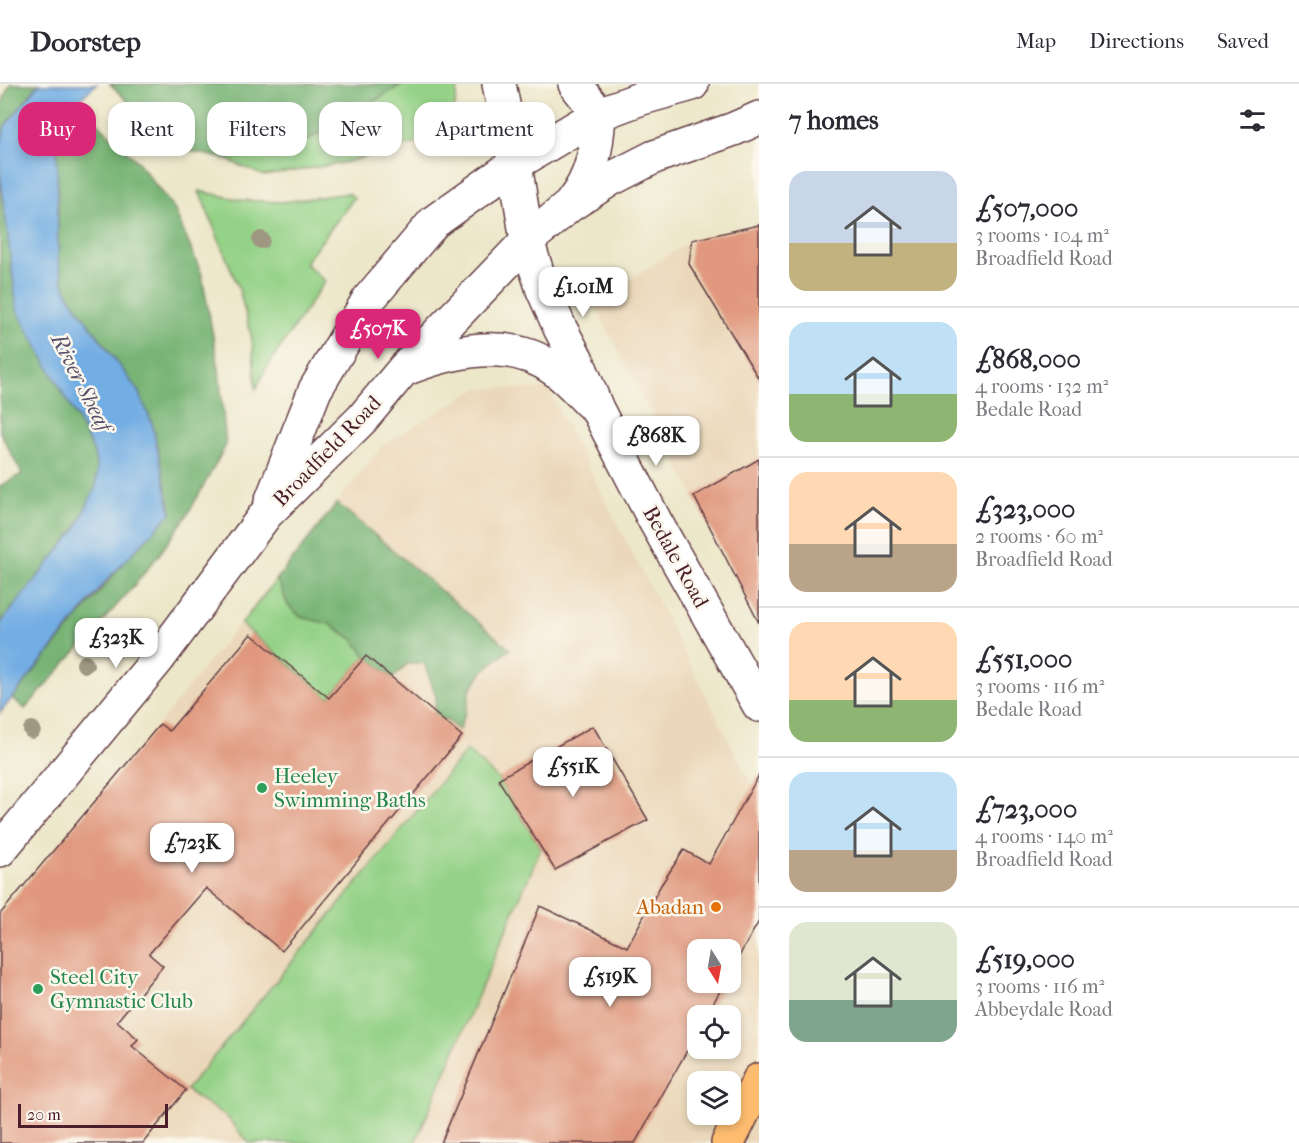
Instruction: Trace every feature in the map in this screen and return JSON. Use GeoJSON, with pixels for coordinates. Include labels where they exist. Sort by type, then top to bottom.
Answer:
{"type":"FeatureCollection","features":[{"type":"Feature","properties":{"kind":"main road"},"geometry":{"type":"LineString","coordinates":[[728,1143],[759,1080]]}},
{"type":"Feature","properties":{"kind":"street","name":"Bedale Road"},"geometry":{"type":"LineString","coordinates":[[499,84],[527,241],[543,290],[577,360],[597,409],[655,521],[759,705]]}},
{"type":"Feature","properties":{"kind":"street"},"geometry":{"type":"LineString","coordinates":[[570,205],[583,188],[590,172],[595,154],[599,114],[575,84]]}},
{"type":"Feature","properties":{"kind":"street","name":"Broadfield Road"},"geometry":{"type":"LineString","coordinates":[[266,514],[315,390],[369,299],[434,222],[515,164],[599,114],[642,98],[692,84]]}},
{"type":"Feature","properties":{"kind":"street","name":"Broadfield Road"},"geometry":{"type":"LineString","coordinates":[[0,850],[158,659],[266,514],[362,419],[403,369],[527,241],[570,205],[609,180],[654,157],[734,129],[759,117]]}},
{"type":"Feature","properties":{"kind":"street"},"geometry":{"type":"LineString","coordinates":[[403,369],[469,350],[485,349],[521,353],[554,368],[597,409]]}},
{"type":"Feature","properties":{"kind":"shaded area"},"geometry":{"type":"Polygon","coordinates":[[[759,225],[759,621],[593,302],[692,240],[759,225]]]}},
{"type":"Feature","properties":{"kind":"shaded area"},"geometry":{"type":"Polygon","coordinates":[[[479,388],[548,389],[752,785],[759,781],[759,1143],[0,1143],[0,921],[383,445],[479,388]]]}},
{"type":"Feature","properties":{"kind":"green space"},"geometry":{"type":"Polygon","coordinates":[[[10,84],[39,84],[24,102],[18,102],[18,110],[5,126],[0,149],[0,108],[10,84]]]}},
{"type":"Feature","properties":{"kind":"green space"},"geometry":{"type":"Polygon","coordinates":[[[110,84],[403,84],[372,102],[319,102],[319,133],[307,140],[307,102],[207,102],[207,155],[195,152],[195,102],[128,102],[110,84]]]}},
{"type":"Feature","properties":{"kind":"green space"},"geometry":{"type":"Polygon","coordinates":[[[403,84],[458,84],[455,102],[414,102],[414,144],[402,147],[402,102],[372,102],[403,84]]]}},
{"type":"Feature","properties":{"kind":"green space"},"geometry":{"type":"Polygon","coordinates":[[[96,121],[108,133],[108,156],[132,156],[174,209],[202,275],[219,369],[226,445],[188,514],[161,552],[25,709],[12,698],[125,561],[171,513],[152,423],[138,391],[71,299],[62,280],[58,259],[57,156],[96,156],[96,121]]]}},
{"type":"Feature","properties":{"kind":"green space"},"geometry":{"type":"Polygon","coordinates":[[[319,133],[319,156],[369,156],[343,163],[264,176],[225,159],[255,156],[307,156],[307,140],[319,133]]]}},
{"type":"Feature","properties":{"kind":"green space"},"geometry":{"type":"Polygon","coordinates":[[[212,156],[255,156],[225,159],[212,156]]]}},
{"type":"Feature","properties":{"kind":"green space"},"geometry":{"type":"Polygon","coordinates":[[[0,173],[17,310],[83,429],[94,453],[97,468],[96,486],[76,529],[0,624],[0,486],[22,474],[0,432],[0,173]]]}},
{"type":"Feature","properties":{"kind":"green space"},"geometry":{"type":"Polygon","coordinates":[[[199,191],[242,200],[282,202],[349,193],[354,198],[305,263],[325,281],[266,369],[256,389],[252,339],[239,289],[199,191]]]}},
{"type":"Feature","properties":{"kind":"green space"},"geometry":{"type":"Polygon","coordinates":[[[337,503],[510,649],[484,670],[470,690],[467,708],[459,730],[445,719],[438,726],[435,711],[436,696],[424,663],[407,664],[393,678],[366,656],[353,639],[330,624],[301,617],[288,605],[277,579],[337,503]]]}},
{"type":"Feature","properties":{"kind":"green space"},"geometry":{"type":"Polygon","coordinates":[[[277,579],[288,605],[301,617],[330,624],[353,639],[366,656],[329,698],[241,624],[277,579]]]}},
{"type":"Feature","properties":{"kind":"green space"},"geometry":{"type":"Polygon","coordinates":[[[467,750],[498,779],[541,848],[415,1143],[249,1143],[226,1116],[186,1090],[467,750]]]}},
{"type":"Feature","properties":{"kind":"water"},"geometry":{"type":"Polygon","coordinates":[[[39,84],[97,84],[79,102],[24,102],[39,84]]]}},
{"type":"Feature","properties":{"kind":"water","name":"River Sheaf"},"geometry":{"type":"Polygon","coordinates":[[[18,110],[18,156],[57,156],[58,259],[62,280],[71,299],[138,391],[152,423],[171,513],[107,580],[0,713],[0,624],[76,529],[96,486],[97,468],[94,453],[83,429],[17,310],[0,173],[0,149],[5,126],[18,110]]]}},
{"type":"Feature","properties":{"kind":"building"},"geometry":{"type":"Polygon","coordinates":[[[759,225],[759,379],[689,264],[692,240],[759,225]]]}},
{"type":"Feature","properties":{"kind":"building"},"geometry":{"type":"Polygon","coordinates":[[[759,459],[759,623],[694,496],[759,459]]]}},
{"type":"Feature","properties":{"kind":"building","name":"Heeley Swimming Baths"},"geometry":{"type":"Polygon","coordinates":[[[251,634],[329,698],[366,656],[462,736],[282,951],[206,888],[149,954],[163,966],[117,1021],[138,1039],[132,1046],[186,1090],[143,1143],[0,1143],[0,914],[160,724],[169,731],[251,634]]]}},
{"type":"Feature","properties":{"kind":"building"},"geometry":{"type":"Polygon","coordinates":[[[593,726],[648,820],[555,870],[498,779],[593,726]]]}},
{"type":"Feature","properties":{"kind":"building"},"geometry":{"type":"Polygon","coordinates":[[[759,775],[759,921],[741,953],[741,939],[687,939],[687,993],[719,993],[712,1005],[687,1005],[687,1051],[635,1143],[441,1143],[540,906],[627,947],[661,885],[684,850],[709,864],[759,775]]]}},
{"type":"Feature","properties":{"kind":"place","name":"Heeley Swimming Baths"},"geometry":{"type":"Point","coordinates":[262,788]}},
{"type":"Feature","properties":{"kind":"place","name":"Abadan"},"geometry":{"type":"Point","coordinates":[716,907]}},
{"type":"Feature","properties":{"kind":"place","name":"Steel City Gymnastic Club"},"geometry":{"type":"Point","coordinates":[38,989]}}]}
